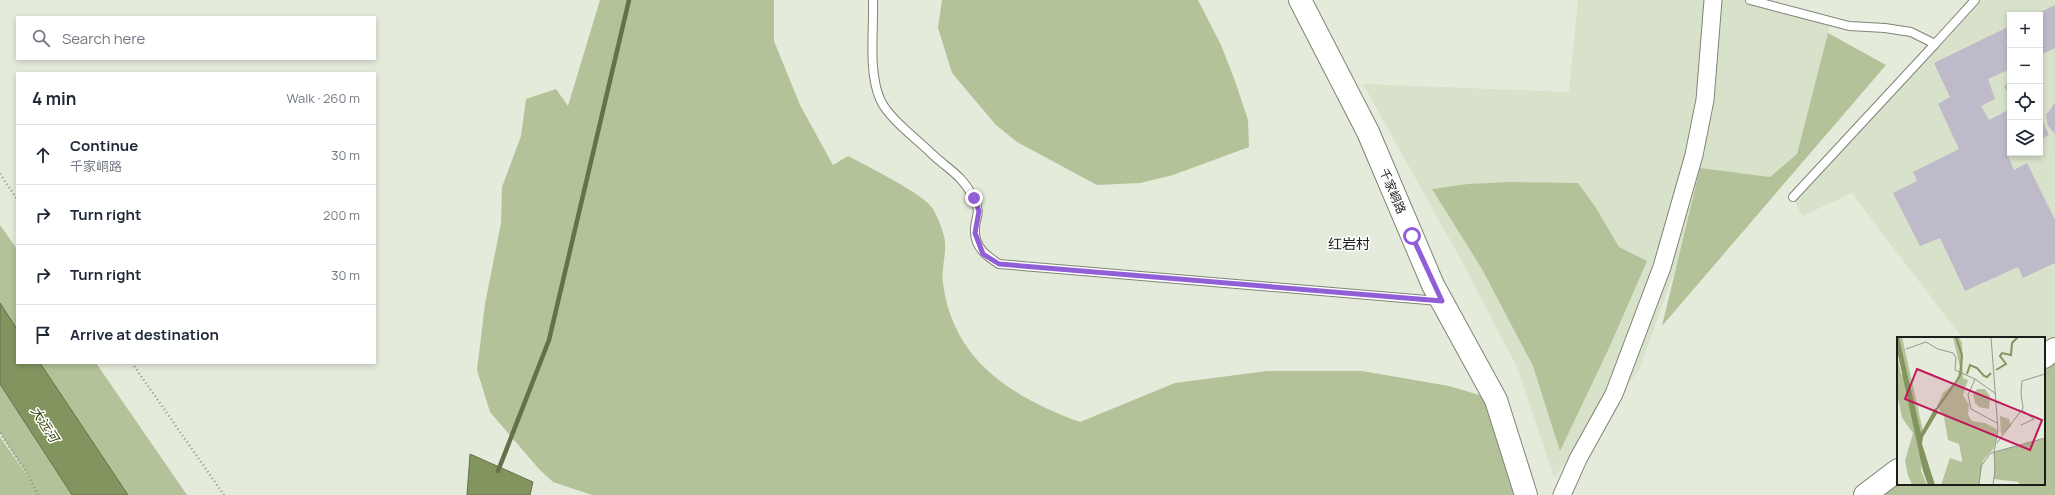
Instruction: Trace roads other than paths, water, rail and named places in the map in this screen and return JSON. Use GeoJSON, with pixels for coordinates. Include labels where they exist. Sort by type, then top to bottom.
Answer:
{"type":"FeatureCollection","features":[{"type":"Feature","properties":{"kind":"main road","name":"千家峒路"},"geometry":{"type":"LineString","coordinates":[[1300,0],[1368,132],[1433,285],[1496,400],[1526,495]]}},
{"type":"Feature","properties":{"kind":"main road"},"geometry":{"type":"LineString","coordinates":[[2045,356],[2055,349]]}},
{"type":"Feature","properties":{"kind":"main road"},"geometry":{"type":"LineString","coordinates":[[1865,495],[1897,471]]}},
{"type":"Feature","properties":{"kind":"street"},"geometry":{"type":"LineString","coordinates":[[1562,495],[1578,459],[1614,394],[1662,267],[1694,156],[1705,100],[1712,0]]}},
{"type":"Feature","properties":{"kind":"lane"},"geometry":{"type":"LineString","coordinates":[[873,0],[874,38],[871,68],[880,100],[894,118],[934,156],[962,178],[974,198],[979,211],[975,233],[983,254],[999,264],[1442,301]]}},
{"type":"Feature","properties":{"kind":"lane"},"geometry":{"type":"LineString","coordinates":[[1750,0],[1849,26],[1885,28],[1910,32],[1935,44]]}},
{"type":"Feature","properties":{"kind":"lane"},"geometry":{"type":"LineString","coordinates":[[1793,197],[1975,0]]}},
{"type":"Feature","properties":{"kind":"water","name":"大远河"},"geometry":{"type":"Polygon","coordinates":[[[0,303],[16,327],[16,364],[41,364],[128,495],[72,495],[0,384],[0,303]]]}},
{"type":"Feature","properties":{"kind":"water"},"geometry":{"type":"Polygon","coordinates":[[[470,454],[533,482],[530,495],[467,495],[470,454]]]}},
{"type":"Feature","properties":{"kind":"waterway"},"geometry":{"type":"LineString","coordinates":[[498,471],[549,340],[629,0]]}},
{"type":"Feature","properties":{"kind":"district","name":"红岩村"},"geometry":{"type":"Point","coordinates":[1349,243]}}]}
